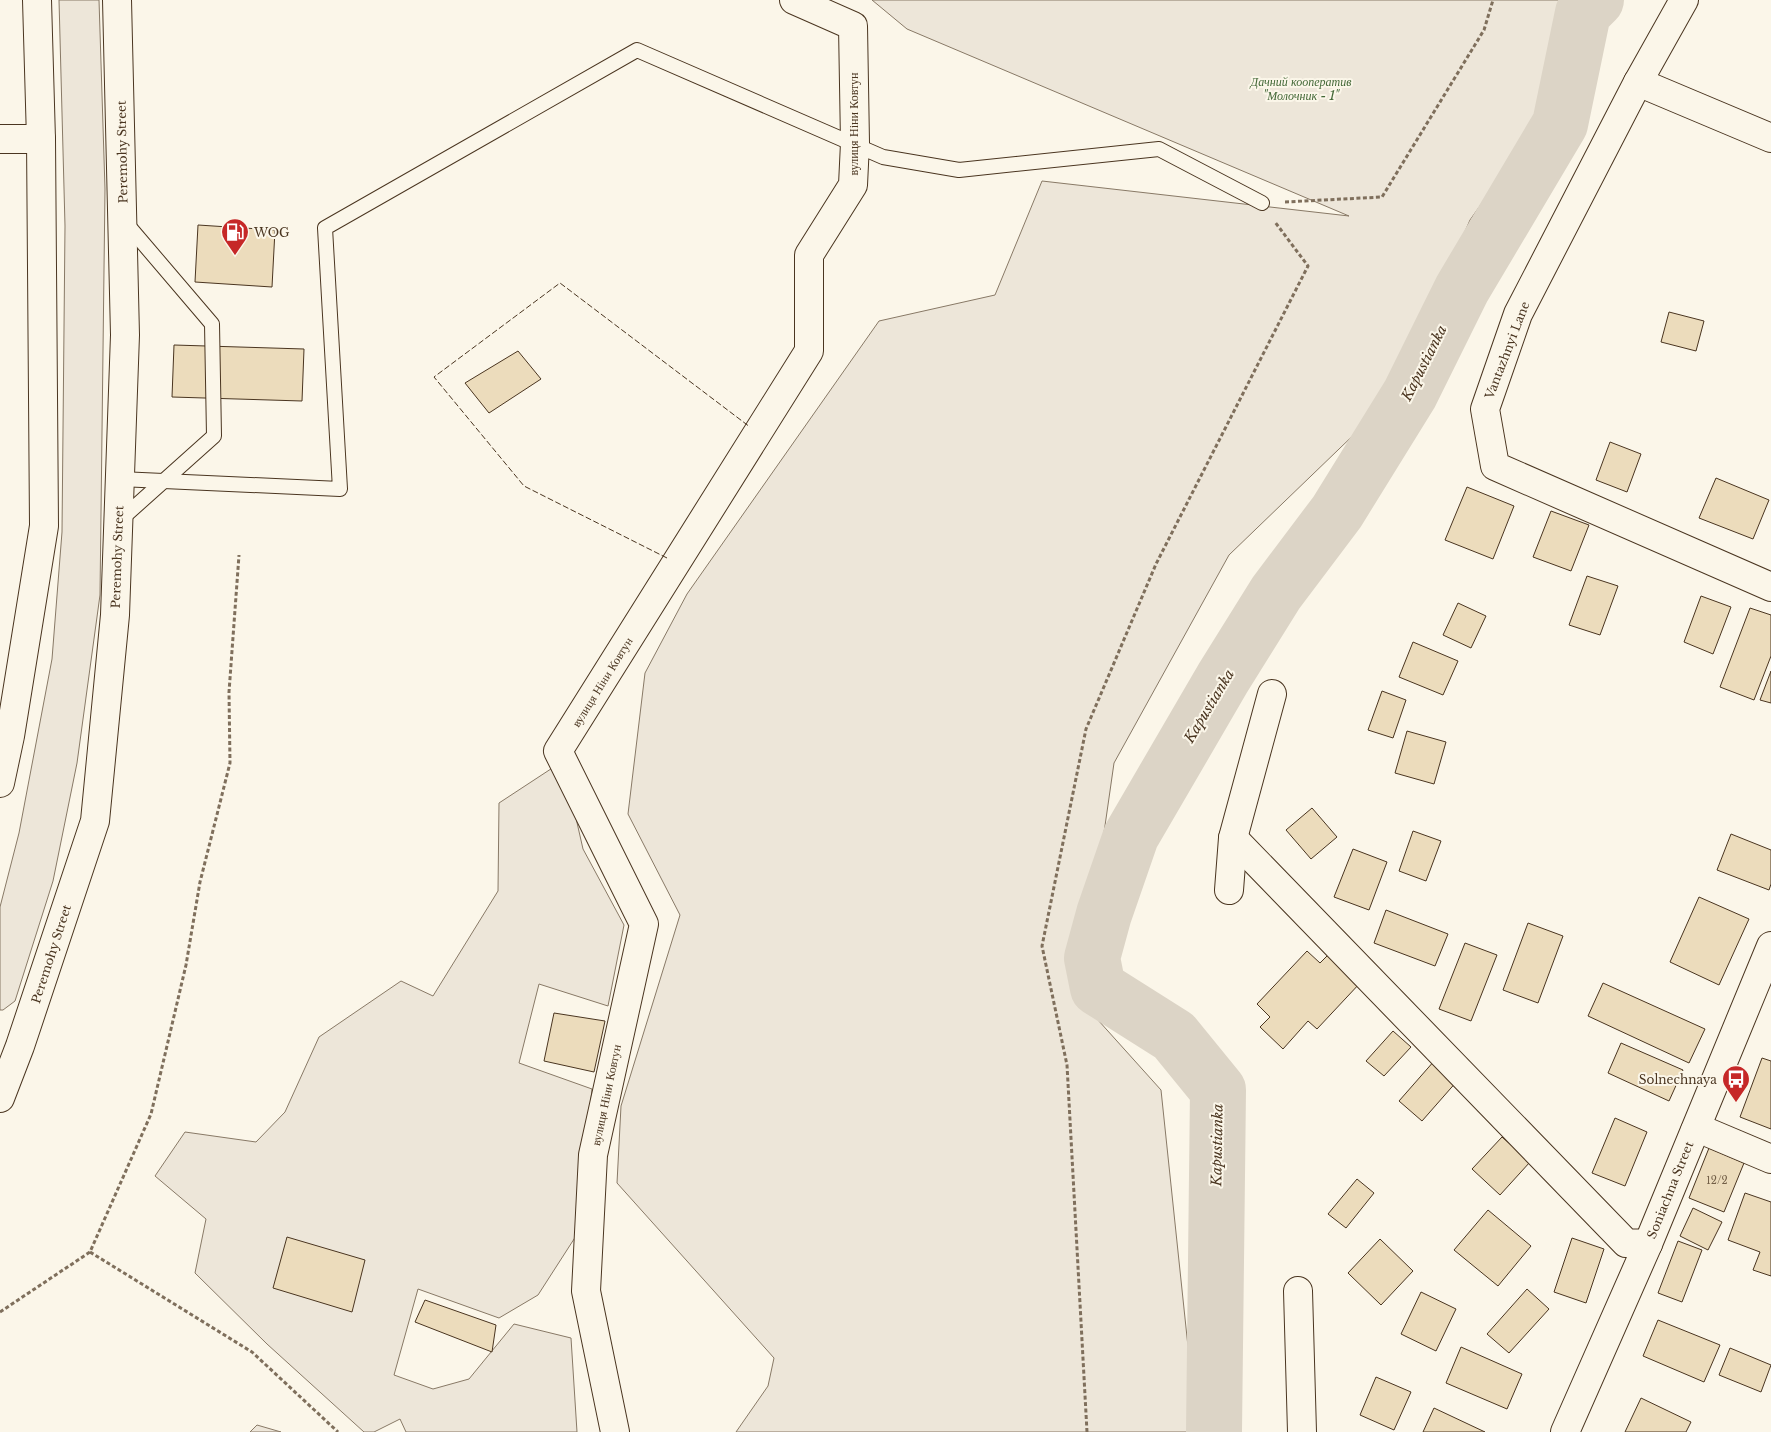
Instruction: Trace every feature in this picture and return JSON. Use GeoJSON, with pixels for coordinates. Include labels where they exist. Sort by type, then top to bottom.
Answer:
{"type":"FeatureCollection","features":[{"type":"Feature","properties":{"kind":"street"},"geometry":{"type":"LineString","coordinates":[[0,783],[12,726],[44,526],[41,139],[37,0]]}},
{"type":"Feature","properties":{"kind":"street","name":"Peremohy Street"},"geometry":{"type":"LineString","coordinates":[[0,1098],[10,1042],[94,821],[115,615],[125,335],[117,0]]}},
{"type":"Feature","properties":{"kind":"street","name":"вулиця Ніни Ковтун"},"geometry":{"type":"LineString","coordinates":[[615,1432],[586,1291],[593,1155],[644,924],[558,751],[809,351],[809,255],[853,185],[855,143],[853,26],[794,0]]}},
{"type":"Feature","properties":{"kind":"street","name":"Vantazhnyi Lane"},"geometry":{"type":"LineString","coordinates":[[1684,0],[1638,82],[1518,314],[1485,409],[1495,466],[1771,587]]}},
{"type":"Feature","properties":{"kind":"street"},"geometry":{"type":"LineString","coordinates":[[1638,82],[1771,138]]}},
{"type":"Feature","properties":{"kind":"street"},"geometry":{"type":"LineString","coordinates":[[0,139],[41,139]]}},
{"type":"Feature","properties":{"kind":"street"},"geometry":{"type":"LineString","coordinates":[[1229,890],[1233,838],[1272,694]]}},
{"type":"Feature","properties":{"kind":"street"},"geometry":{"type":"LineString","coordinates":[[1233,838],[1626,1243],[1648,1244]]}},
{"type":"Feature","properties":{"kind":"street","name":"Soniachna Street"},"geometry":{"type":"LineString","coordinates":[[1565,1432],[1648,1244],[1771,946]]}},
{"type":"Feature","properties":{"kind":"street"},"geometry":{"type":"LineString","coordinates":[[1695,1131],[1707,1132],[1771,1159]]}},
{"type":"Feature","properties":{"kind":"street"},"geometry":{"type":"LineString","coordinates":[[1298,1291],[1302,1432]]}},
{"type":"Feature","properties":{"kind":"lane"},"geometry":{"type":"LineString","coordinates":[[120,479],[340,490],[325,228],[637,50],[855,143],[883,157],[958,170],[1159,149],[1262,203]]}},
{"type":"Feature","properties":{"kind":"lane"},"geometry":{"type":"LineString","coordinates":[[118,522],[214,436],[212,324],[123,219]]}},
{"type":"Feature","properties":{"kind":"path"},"geometry":{"type":"LineString","coordinates":[[1262,203],[1382,197],[1484,30],[1493,0]]}},
{"type":"Feature","properties":{"kind":"path"},"geometry":{"type":"LineString","coordinates":[[1087,1432],[1067,1066],[1042,946],[1086,729],[1156,564],[1308,266],[1262,203]]}},
{"type":"Feature","properties":{"kind":"path"},"geometry":{"type":"LineString","coordinates":[[0,1312],[90,1252],[152,1114],[186,965],[200,882],[230,762],[229,692],[240,555]]}},
{"type":"Feature","properties":{"kind":"path"},"geometry":{"type":"LineString","coordinates":[[90,1252],[252,1352],[338,1432]]}},
{"type":"Feature","properties":{"kind":"green space"},"geometry":{"type":"Polygon","coordinates":[[[59,0],[99,0],[105,189],[100,595],[77,763],[53,881],[15,1001],[3,1010],[0,1010],[0,907],[19,833],[52,659],[62,532],[65,226],[59,0]]]}},
{"type":"Feature","properties":{"kind":"green space","name":"Дачний кооператив \"Молочник - 1\""},"geometry":{"type":"Polygon","coordinates":[[[872,0],[1563,0],[1539,122],[1470,220],[1393,397],[1229,555],[1114,763],[1080,1000],[1161,1090],[1197,1432],[736,1432],[768,1386],[774,1358],[617,1183],[621,1106],[680,915],[628,814],[645,673],[687,594],[879,321],[995,295],[1042,181],[1349,216],[907,29],[872,0]]]}},
{"type":"Feature","properties":{"kind":"green space"},"geometry":{"type":"Polygon","coordinates":[[[563,761],[583,849],[624,925],[608,1006],[539,984],[519,1063],[592,1089],[576,1236],[538,1295],[499,1318],[418,1289],[394,1375],[433,1389],[469,1379],[514,1324],[571,1338],[577,1432],[406,1432],[400,1419],[374,1432],[364,1432],[267,1344],[195,1273],[206,1219],[155,1176],[185,1132],[256,1142],[285,1112],[319,1037],[401,981],[433,996],[498,891],[499,803],[563,761]]]}},
{"type":"Feature","properties":{"kind":"green space"},"geometry":{"type":"Polygon","coordinates":[[[257,1425],[281,1432],[250,1432],[257,1425]]]}},
{"type":"Feature","properties":{"kind":"building","name":"WOG"},"geometry":{"type":"Polygon","coordinates":[[[198,225],[275,230],[272,287],[195,282],[198,225]]]}},
{"type":"Feature","properties":{"kind":"building"},"geometry":{"type":"Polygon","coordinates":[[[1669,312],[1704,321],[1696,351],[1661,342],[1669,312]]]}},
{"type":"Feature","properties":{"kind":"building"},"geometry":{"type":"Polygon","coordinates":[[[174,345],[304,349],[302,401],[172,397],[174,345]]]}},
{"type":"Feature","properties":{"kind":"building"},"geometry":{"type":"Polygon","coordinates":[[[518,351],[541,379],[489,413],[465,383],[518,351]]]}},
{"type":"Feature","properties":{"kind":"building"},"geometry":{"type":"Polygon","coordinates":[[[1610,442],[1641,454],[1627,492],[1596,480],[1610,442]]]}},
{"type":"Feature","properties":{"kind":"building"},"geometry":{"type":"Polygon","coordinates":[[[1716,478],[1769,500],[1753,539],[1699,518],[1716,478]]]}},
{"type":"Feature","properties":{"kind":"building"},"geometry":{"type":"Polygon","coordinates":[[[1467,487],[1514,506],[1493,559],[1445,540],[1467,487]]]}},
{"type":"Feature","properties":{"kind":"building"},"geometry":{"type":"Polygon","coordinates":[[[1551,511],[1589,525],[1571,571],[1533,557],[1551,511]]]}},
{"type":"Feature","properties":{"kind":"building"},"geometry":{"type":"Polygon","coordinates":[[[1587,576],[1618,586],[1600,635],[1569,625],[1587,576]]]}},
{"type":"Feature","properties":{"kind":"building"},"geometry":{"type":"Polygon","coordinates":[[[1701,596],[1731,607],[1713,654],[1684,642],[1701,596]]]}},
{"type":"Feature","properties":{"kind":"building"},"geometry":{"type":"Polygon","coordinates":[[[1458,603],[1486,616],[1471,648],[1443,635],[1458,603]]]}},
{"type":"Feature","properties":{"kind":"building"},"geometry":{"type":"Polygon","coordinates":[[[1750,608],[1771,615],[1771,656],[1754,700],[1720,687],[1750,608]]]}},
{"type":"Feature","properties":{"kind":"building"},"geometry":{"type":"Polygon","coordinates":[[[1413,642],[1458,661],[1443,695],[1399,677],[1413,642]]]}},
{"type":"Feature","properties":{"kind":"building"},"geometry":{"type":"Polygon","coordinates":[[[1771,671],[1771,703],[1760,700],[1771,671]]]}},
{"type":"Feature","properties":{"kind":"building"},"geometry":{"type":"Polygon","coordinates":[[[1382,691],[1406,700],[1393,738],[1368,730],[1382,691]]]}},
{"type":"Feature","properties":{"kind":"building"},"geometry":{"type":"Polygon","coordinates":[[[1407,731],[1446,742],[1434,784],[1395,773],[1407,731]]]}},
{"type":"Feature","properties":{"kind":"building"},"geometry":{"type":"Polygon","coordinates":[[[1312,808],[1337,837],[1311,859],[1286,830],[1312,808]]]}},
{"type":"Feature","properties":{"kind":"building"},"geometry":{"type":"Polygon","coordinates":[[[1413,831],[1441,841],[1426,881],[1399,871],[1413,831]]]}},
{"type":"Feature","properties":{"kind":"building"},"geometry":{"type":"Polygon","coordinates":[[[1731,834],[1771,850],[1771,884],[1769,890],[1717,870],[1731,834]]]}},
{"type":"Feature","properties":{"kind":"building"},"geometry":{"type":"Polygon","coordinates":[[[1353,849],[1387,862],[1369,910],[1334,897],[1353,849]]]}},
{"type":"Feature","properties":{"kind":"building"},"geometry":{"type":"Polygon","coordinates":[[[1699,897],[1749,919],[1719,985],[1670,962],[1699,897]]]}},
{"type":"Feature","properties":{"kind":"building"},"geometry":{"type":"Polygon","coordinates":[[[1386,910],[1448,934],[1435,966],[1374,943],[1386,910]]]}},
{"type":"Feature","properties":{"kind":"building"},"geometry":{"type":"Polygon","coordinates":[[[1528,923],[1563,936],[1538,1003],[1503,990],[1528,923]]]}},
{"type":"Feature","properties":{"kind":"building"},"geometry":{"type":"Polygon","coordinates":[[[1465,943],[1497,955],[1471,1021],[1439,1009],[1465,943]]]}},
{"type":"Feature","properties":{"kind":"building"},"geometry":{"type":"Polygon","coordinates":[[[1307,951],[1320,963],[1330,953],[1361,982],[1317,1029],[1308,1021],[1283,1049],[1260,1027],[1270,1017],[1257,1004],[1307,951]]]}},
{"type":"Feature","properties":{"kind":"building"},"geometry":{"type":"Polygon","coordinates":[[[1603,983],[1705,1029],[1689,1063],[1588,1016],[1603,983]]]}},
{"type":"Feature","properties":{"kind":"building"},"geometry":{"type":"Polygon","coordinates":[[[554,1013],[605,1021],[594,1072],[544,1061],[554,1013]]]}},
{"type":"Feature","properties":{"kind":"building"},"geometry":{"type":"Polygon","coordinates":[[[1393,1031],[1411,1047],[1384,1076],[1366,1061],[1393,1031]]]}},
{"type":"Feature","properties":{"kind":"building"},"geometry":{"type":"Polygon","coordinates":[[[1621,1043],[1683,1070],[1669,1101],[1608,1073],[1621,1043]]]}},
{"type":"Feature","properties":{"kind":"building"},"geometry":{"type":"Polygon","coordinates":[[[1762,1058],[1771,1061],[1771,1129],[1740,1117],[1762,1058]]]}},
{"type":"Feature","properties":{"kind":"building"},"geometry":{"type":"Polygon","coordinates":[[[1435,1060],[1458,1080],[1422,1121],[1399,1101],[1435,1060]]]}},
{"type":"Feature","properties":{"kind":"building"},"geometry":{"type":"Polygon","coordinates":[[[1615,1118],[1647,1132],[1625,1186],[1592,1173],[1615,1118]]]}},
{"type":"Feature","properties":{"kind":"building"},"geometry":{"type":"Polygon","coordinates":[[[1502,1137],[1530,1162],[1500,1195],[1472,1169],[1502,1137]]]}},
{"type":"Feature","properties":{"kind":"building"},"geometry":{"type":"Polygon","coordinates":[[[1709,1148],[1744,1163],[1724,1212],[1689,1198],[1709,1148]]]}},
{"type":"Feature","properties":{"kind":"building"},"geometry":{"type":"Polygon","coordinates":[[[1357,1179],[1374,1193],[1346,1228],[1328,1214],[1357,1179]]]}},
{"type":"Feature","properties":{"kind":"building"},"geometry":{"type":"Polygon","coordinates":[[[1745,1193],[1771,1202],[1771,1276],[1753,1270],[1760,1252],[1728,1240],[1745,1193]]]}},
{"type":"Feature","properties":{"kind":"building"},"geometry":{"type":"Polygon","coordinates":[[[1693,1208],[1722,1222],[1708,1250],[1680,1236],[1693,1208]]]}},
{"type":"Feature","properties":{"kind":"building"},"geometry":{"type":"Polygon","coordinates":[[[1488,1210],[1531,1246],[1498,1286],[1454,1250],[1488,1210]]]}},
{"type":"Feature","properties":{"kind":"building"},"geometry":{"type":"Polygon","coordinates":[[[287,1237],[365,1260],[352,1312],[273,1288],[287,1237]]]}},
{"type":"Feature","properties":{"kind":"building"},"geometry":{"type":"Polygon","coordinates":[[[1572,1238],[1604,1249],[1586,1303],[1554,1292],[1572,1238]]]}},
{"type":"Feature","properties":{"kind":"building"},"geometry":{"type":"Polygon","coordinates":[[[1380,1239],[1413,1271],[1381,1305],[1348,1273],[1380,1239]]]}},
{"type":"Feature","properties":{"kind":"building"},"geometry":{"type":"Polygon","coordinates":[[[1678,1241],[1702,1250],[1682,1302],[1658,1293],[1678,1241]]]}},
{"type":"Feature","properties":{"kind":"building"},"geometry":{"type":"Polygon","coordinates":[[[1527,1289],[1549,1309],[1509,1353],[1487,1334],[1527,1289]]]}},
{"type":"Feature","properties":{"kind":"building"},"geometry":{"type":"Polygon","coordinates":[[[1421,1292],[1456,1309],[1436,1351],[1401,1334],[1421,1292]]]}},
{"type":"Feature","properties":{"kind":"building"},"geometry":{"type":"Polygon","coordinates":[[[425,1300],[496,1325],[492,1352],[415,1322],[425,1300]]]}},
{"type":"Feature","properties":{"kind":"building"},"geometry":{"type":"Polygon","coordinates":[[[1658,1320],[1720,1345],[1704,1382],[1643,1356],[1658,1320]]]}},
{"type":"Feature","properties":{"kind":"building"},"geometry":{"type":"Polygon","coordinates":[[[1461,1347],[1522,1374],[1507,1409],[1446,1383],[1461,1347]]]}},
{"type":"Feature","properties":{"kind":"building"},"geometry":{"type":"Polygon","coordinates":[[[1730,1348],[1771,1365],[1761,1392],[1719,1375],[1730,1348]]]}},
{"type":"Feature","properties":{"kind":"building"},"geometry":{"type":"Polygon","coordinates":[[[1376,1377],[1411,1392],[1394,1430],[1360,1415],[1376,1377]]]}},
{"type":"Feature","properties":{"kind":"building"},"geometry":{"type":"Polygon","coordinates":[[[1641,1398],[1691,1422],[1686,1432],[1625,1432],[1641,1398]]]}},
{"type":"Feature","properties":{"kind":"building"},"geometry":{"type":"Polygon","coordinates":[[[1434,1408],[1485,1432],[1423,1432],[1434,1408]]]}},
{"type":"Feature","properties":{"kind":"waterway","name":"Kapustianka"},"geometry":{"type":"LineString","coordinates":[[1214,1432],[1218,1090],[1174,1036],[1098,988],[1092,958],[1104,914],[1131,836],[1223,678],[1276,593],[1337,512],[1410,394],[1462,289],[1560,124],[1583,13],[1596,0]]}},
{"type":"Feature","properties":{"kind":"fence"},"geometry":{"type":"LineString","coordinates":[[667,558],[524,486],[434,377],[560,283],[750,427]]}},
{"type":"Feature","properties":{"kind":"place","name":"WOG"},"geometry":{"type":"Point","coordinates":[235,256]}},
{"type":"Feature","properties":{"kind":"place","name":"Solnechnaya"},"geometry":{"type":"Point","coordinates":[1736,1103]}}]}
